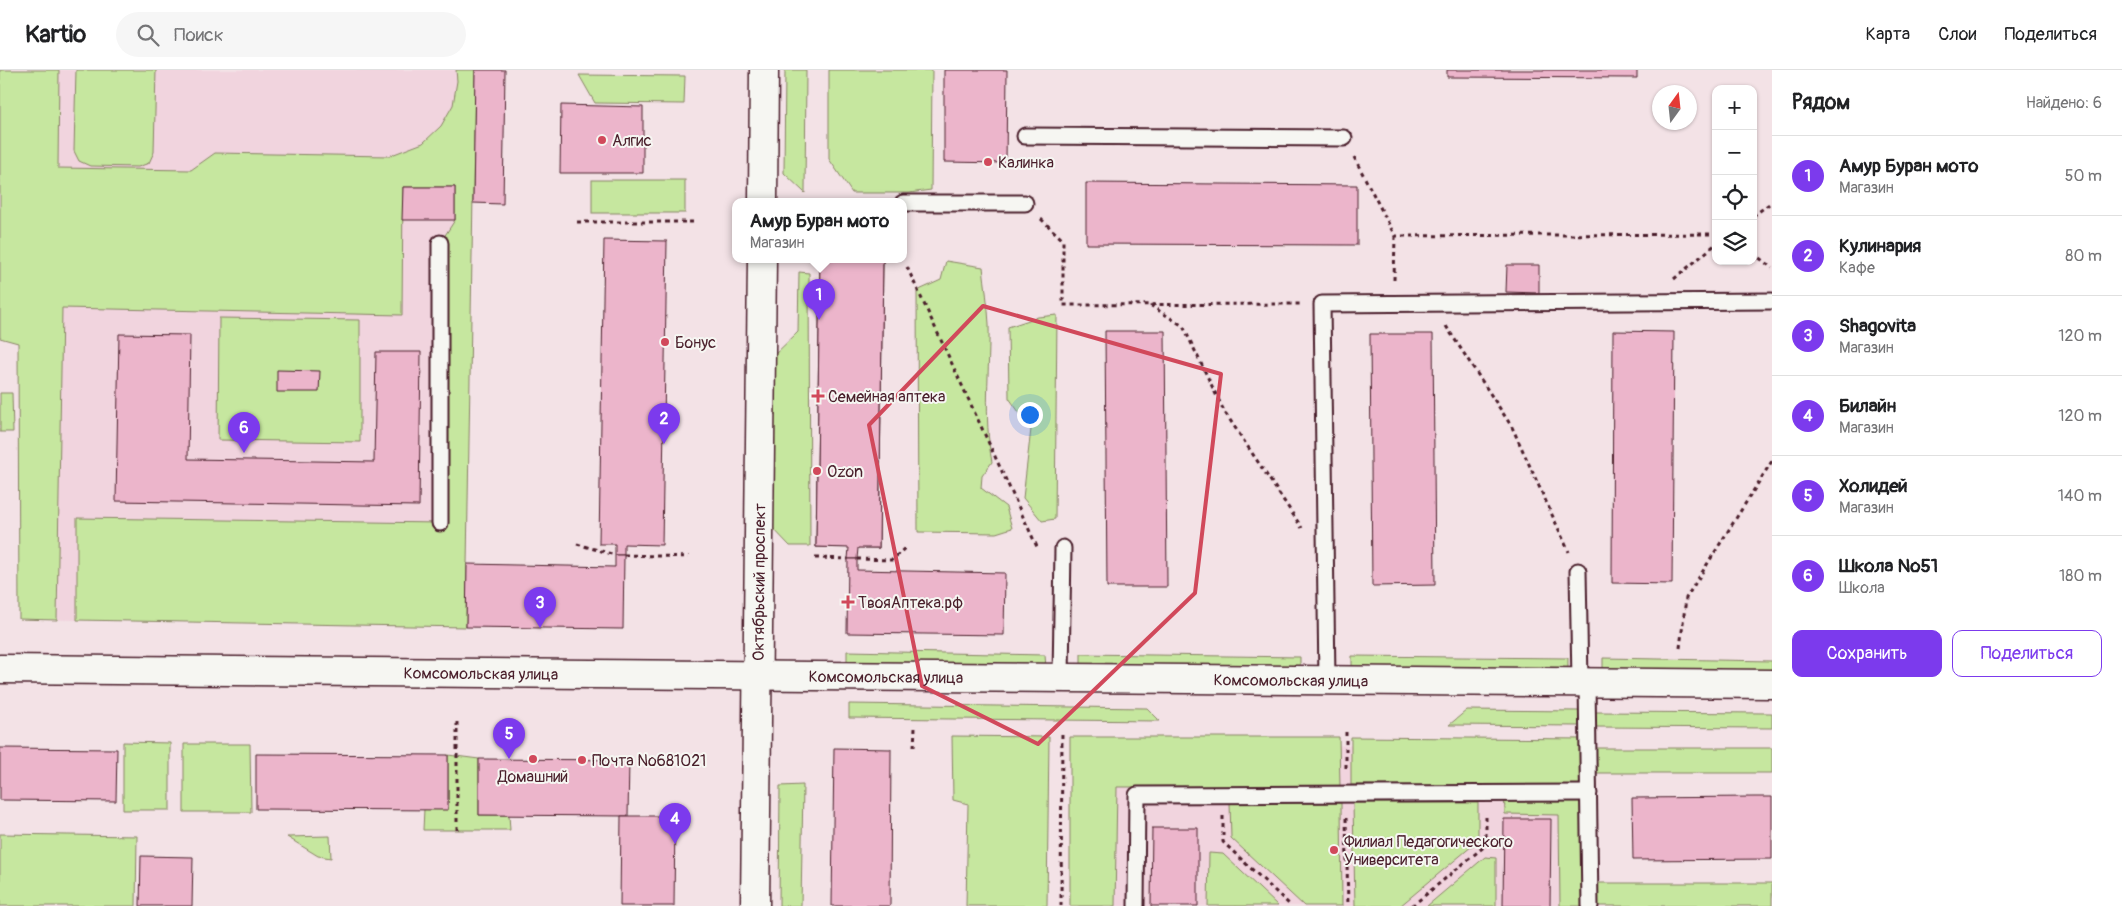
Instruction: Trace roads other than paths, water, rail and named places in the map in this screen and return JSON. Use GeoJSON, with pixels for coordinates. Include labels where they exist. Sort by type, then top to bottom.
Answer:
{"type":"FeatureCollection","features":[{"type":"Feature","properties":{"kind":"street"},"geometry":{"type":"LineString","coordinates":[[763,198],[764,70]]}},
{"type":"Feature","properties":{"kind":"street","name":"Октябрьский проспект"},"geometry":{"type":"LineString","coordinates":[[755,906],[762,263]]}},
{"type":"Feature","properties":{"kind":"street","name":"Комсомольская улица"},"geometry":{"type":"LineString","coordinates":[[0,669],[1772,684]]}},
{"type":"Feature","properties":{"kind":"lane"},"geometry":{"type":"LineString","coordinates":[[1025,136],[1344,138]]}},
{"type":"Feature","properties":{"kind":"lane"},"geometry":{"type":"LineString","coordinates":[[907,203],[1025,202]]}},
{"type":"Feature","properties":{"kind":"lane"},"geometry":{"type":"LineString","coordinates":[[440,243],[440,523]]}},
{"type":"Feature","properties":{"kind":"lane"},"geometry":{"type":"LineString","coordinates":[[1327,680],[1322,304],[1772,301]]}},
{"type":"Feature","properties":{"kind":"lane"},"geometry":{"type":"LineString","coordinates":[[1061,677],[1063,548]]}},
{"type":"Feature","properties":{"kind":"lane"},"geometry":{"type":"LineString","coordinates":[[1578,571],[1589,793],[1590,906]]}},
{"type":"Feature","properties":{"kind":"lane"},"geometry":{"type":"LineString","coordinates":[[1136,906],[1137,795],[1589,793]]}},
{"type":"Feature","properties":{"kind":"place","name":"Алгис"},"geometry":{"type":"Point","coordinates":[602,140]}},
{"type":"Feature","properties":{"kind":"place","name":"Калинка"},"geometry":{"type":"Point","coordinates":[988,162]}},
{"type":"Feature","properties":{"kind":"place","name":"Амур Буран мото"},"geometry":{"type":"Point","coordinates":[819,320]}},
{"type":"Feature","properties":{"kind":"place","name":"Бонус"},"geometry":{"type":"Point","coordinates":[665,342]}},
{"type":"Feature","properties":{"kind":"place","name":"Семейная аптека"},"geometry":{"type":"Point","coordinates":[818,396]}},
{"type":"Feature","properties":{"kind":"place","name":"Кулинария"},"geometry":{"type":"Point","coordinates":[664,444]}},
{"type":"Feature","properties":{"kind":"place","name":"Школа №51"},"geometry":{"type":"Point","coordinates":[244,453]}},
{"type":"Feature","properties":{"kind":"place","name":"Ozon"},"geometry":{"type":"Point","coordinates":[817,471]}},
{"type":"Feature","properties":{"kind":"place","name":"ТвояАптека.рф"},"geometry":{"type":"Point","coordinates":[848,602]}},
{"type":"Feature","properties":{"kind":"place","name":"Shagovita"},"geometry":{"type":"Point","coordinates":[540,628]}},
{"type":"Feature","properties":{"kind":"place","name":"Холидей"},"geometry":{"type":"Point","coordinates":[509,759]}},
{"type":"Feature","properties":{"kind":"place","name":"Домашний"},"geometry":{"type":"Point","coordinates":[533,759]}},
{"type":"Feature","properties":{"kind":"place","name":"Почта №681021"},"geometry":{"type":"Point","coordinates":[582,760]}},
{"type":"Feature","properties":{"kind":"place","name":"Билайн"},"geometry":{"type":"Point","coordinates":[675,844]}},
{"type":"Feature","properties":{"kind":"place","name":"Филиал Педагогического Университета"},"geometry":{"type":"Point","coordinates":[1334,850]}}]}
